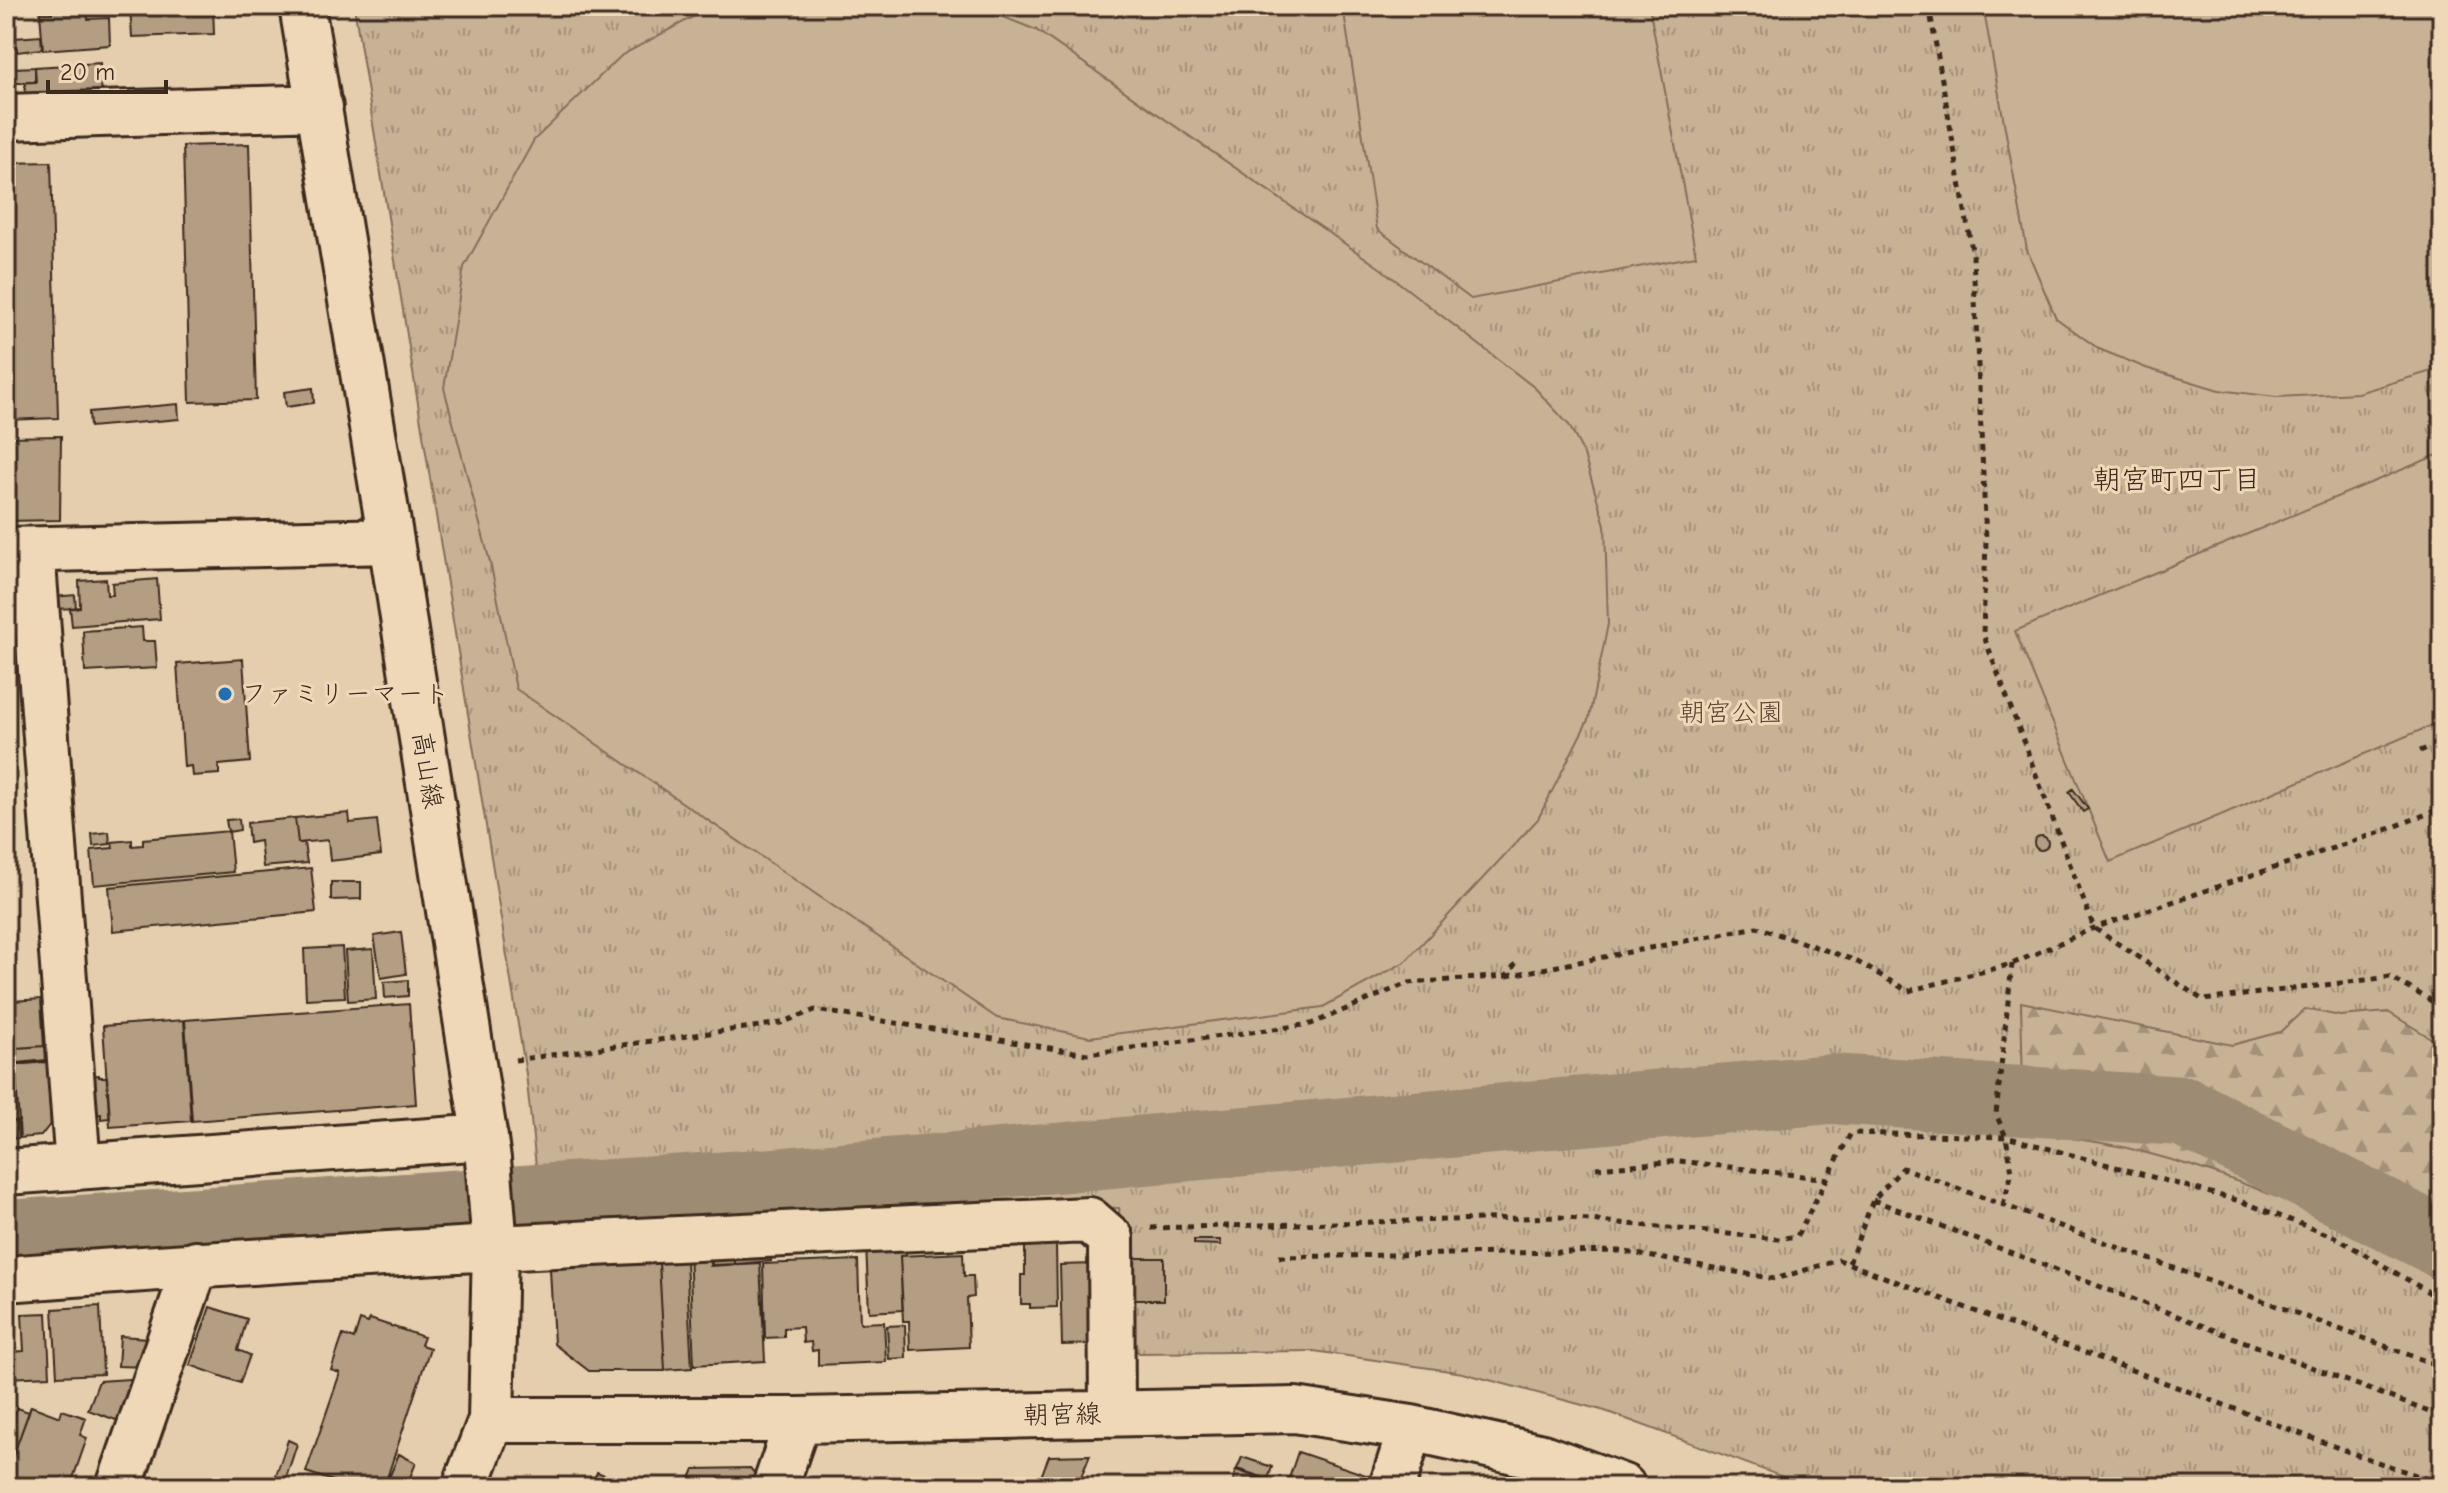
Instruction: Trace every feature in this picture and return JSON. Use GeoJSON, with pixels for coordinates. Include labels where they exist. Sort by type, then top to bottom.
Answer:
{"type":"FeatureCollection","features":[{"type":"Feature","properties":{"kind":"street","name":"高山線"},"geometry":{"type":"LineString","coordinates":[[302,6],[391,541],[485,1137],[493,1222],[491,1420],[465,1487]]}},
{"type":"Feature","properties":{"kind":"street"},"geometry":{"type":"LineString","coordinates":[[6,117],[320,107]]}},
{"type":"Feature","properties":{"kind":"street"},"geometry":{"type":"LineString","coordinates":[[78,1167],[19,550],[391,541]]}},
{"type":"Feature","properties":{"kind":"street"},"geometry":{"type":"LineString","coordinates":[[6,1172],[485,1137]]}},
{"type":"Feature","properties":{"kind":"street"},"geometry":{"type":"LineString","coordinates":[[6,1279],[196,1264],[493,1222],[1089,1220],[1111,1239],[1112,1414]]}},
{"type":"Feature","properties":{"kind":"street"},"geometry":{"type":"LineString","coordinates":[[119,1487],[196,1264]]}},
{"type":"Feature","properties":{"kind":"street","name":"朝宮線"},"geometry":{"type":"LineString","coordinates":[[491,1420],[798,1420],[1295,1410],[1411,1428],[1542,1457],[1623,1487]]}},
{"type":"Feature","properties":{"kind":"street"},"geometry":{"type":"LineString","coordinates":[[775,1487],[798,1420]]}},
{"type":"Feature","properties":{"kind":"street"},"geometry":{"type":"LineString","coordinates":[[1392,1487],[1411,1428]]}},
{"type":"Feature","properties":{"kind":"path"},"geometry":{"type":"LineString","coordinates":[[1929,6],[1973,256],[1986,540],[1983,634],[2094,928],[2203,1000],[2390,977],[2442,1007]]}},
{"type":"Feature","properties":{"kind":"path"},"geometry":{"type":"LineString","coordinates":[[2420,751],[2442,742]]}},
{"type":"Feature","properties":{"kind":"path"},"geometry":{"type":"LineString","coordinates":[[514,1060],[781,1023],[815,1010],[1087,1054],[1311,1024],[1408,983],[1507,976],[1757,927],[1854,960],[1908,991],[2012,964],[2094,928],[2381,832],[2442,808]]}},
{"type":"Feature","properties":{"kind":"path"},"geometry":{"type":"LineString","coordinates":[[1507,976],[1517,961]]}},
{"type":"Feature","properties":{"kind":"path"},"geometry":{"type":"LineString","coordinates":[[2003,1205],[2012,1172],[2006,1137],[1996,1114],[2012,964]]}},
{"type":"Feature","properties":{"kind":"path"},"geometry":{"type":"LineString","coordinates":[[1146,1228],[1559,1217],[1778,1239],[1797,1236],[1851,1133],[2006,1137],[2254,1206],[2335,1237],[2442,1300]]}},
{"type":"Feature","properties":{"kind":"path"},"geometry":{"type":"LineString","coordinates":[[1596,1168],[1679,1161],[1828,1179]]}},
{"type":"Feature","properties":{"kind":"path"},"geometry":{"type":"LineString","coordinates":[[1849,1263],[1873,1200],[1903,1168],[2442,1367]]}},
{"type":"Feature","properties":{"kind":"path"},"geometry":{"type":"LineString","coordinates":[[1873,1200],[2442,1417]]}},
{"type":"Feature","properties":{"kind":"path"},"geometry":{"type":"LineString","coordinates":[[1279,1257],[1620,1251],[1775,1279],[1839,1260],[2442,1484]]}},
{"type":"Feature","properties":{"kind":"green space","name":"朝宮公園"},"geometry":{"type":"Polygon","coordinates":[[[354,6],[2442,6],[2442,1487],[1810,1487],[1605,1411],[1463,1373],[1314,1351],[1139,1353],[1127,1342],[1119,1208],[556,1230],[542,1221],[526,1074],[354,6]]]}},
{"type":"Feature","properties":{"kind":"green space"},"geometry":{"type":"Polygon","coordinates":[[[713,6],[976,6],[1036,30],[1380,268],[1535,388],[1569,425],[1583,452],[1605,525],[1608,624],[1589,718],[1538,819],[1405,962],[1323,1007],[1090,1037],[997,1018],[516,689],[491,566],[444,388],[464,267],[534,140],[622,55],[713,6]]]}},
{"type":"Feature","properties":{"kind":"green space"},"geometry":{"type":"Polygon","coordinates":[[[1343,6],[1649,6],[1696,256],[1471,299],[1377,229],[1343,6]]]}},
{"type":"Feature","properties":{"kind":"green space"},"geometry":{"type":"Polygon","coordinates":[[[1983,6],[2442,6],[2442,368],[2358,393],[2276,397],[2219,390],[2146,368],[2099,349],[2056,318],[2027,250],[1983,6]]]}},
{"type":"Feature","properties":{"kind":"green space"},"geometry":{"type":"Polygon","coordinates":[[[2442,453],[2442,721],[2110,862],[2015,631],[2442,453]]]}},
{"type":"Feature","properties":{"kind":"green space"},"geometry":{"type":"Polygon","coordinates":[[[2021,1002],[2232,1045],[2280,1032],[2305,1009],[2340,1016],[2388,1012],[2442,1045],[2442,1283],[2368,1240],[2250,1186],[2127,1148],[2024,1131],[2021,1002]]]}},
{"type":"Feature","properties":{"kind":"building"},"geometry":{"type":"Polygon","coordinates":[[[87,6],[88,19],[109,18],[110,45],[43,50],[40,13],[52,13],[51,7],[87,6]]]}},
{"type":"Feature","properties":{"kind":"building"},"geometry":{"type":"Polygon","coordinates":[[[130,6],[213,6],[214,34],[132,37],[130,6]]]}},
{"type":"Feature","properties":{"kind":"building"},"geometry":{"type":"Polygon","coordinates":[[[41,36],[42,49],[17,52],[15,38],[41,36]]]}},
{"type":"Feature","properties":{"kind":"building"},"geometry":{"type":"Polygon","coordinates":[[[100,63],[102,101],[25,103],[25,82],[36,82],[35,67],[100,63]]]}},
{"type":"Feature","properties":{"kind":"building"},"geometry":{"type":"Polygon","coordinates":[[[35,67],[35,82],[15,83],[14,68],[35,67]]]}},
{"type":"Feature","properties":{"kind":"building"},"geometry":{"type":"Polygon","coordinates":[[[249,144],[256,400],[190,402],[183,146],[249,144]]]}},
{"type":"Feature","properties":{"kind":"building"},"geometry":{"type":"Polygon","coordinates":[[[51,162],[58,418],[6,420],[6,163],[51,162]]]}},
{"type":"Feature","properties":{"kind":"building"},"geometry":{"type":"Polygon","coordinates":[[[313,388],[314,403],[286,407],[284,392],[313,388]]]}},
{"type":"Feature","properties":{"kind":"building"},"geometry":{"type":"Polygon","coordinates":[[[178,404],[179,419],[90,427],[89,412],[178,404]]]}},
{"type":"Feature","properties":{"kind":"building"},"geometry":{"type":"Polygon","coordinates":[[[61,436],[60,520],[6,521],[6,437],[61,436]]]}},
{"type":"Feature","properties":{"kind":"building"},"geometry":{"type":"Polygon","coordinates":[[[106,579],[107,595],[113,595],[112,583],[157,579],[160,619],[72,626],[70,608],[80,607],[79,581],[106,579]]]}},
{"type":"Feature","properties":{"kind":"building"},"geometry":{"type":"Polygon","coordinates":[[[75,595],[76,608],[54,609],[54,597],[75,595]]]}},
{"type":"Feature","properties":{"kind":"building"},"geometry":{"type":"Polygon","coordinates":[[[142,627],[143,641],[155,641],[157,668],[85,672],[83,631],[142,627]]]}},
{"type":"Feature","properties":{"kind":"building"},"geometry":{"type":"Polygon","coordinates":[[[243,659],[250,762],[219,765],[219,774],[192,776],[191,766],[184,767],[177,664],[243,659]]]}},
{"type":"Feature","properties":{"kind":"building"},"geometry":{"type":"Polygon","coordinates":[[[2073,789],[2088,809],[2083,812],[2069,792],[2073,789]]]}},
{"type":"Feature","properties":{"kind":"building"},"geometry":{"type":"Polygon","coordinates":[[[349,813],[350,823],[377,820],[381,855],[330,861],[328,840],[298,843],[295,818],[349,813]]]}},
{"type":"Feature","properties":{"kind":"building"},"geometry":{"type":"Polygon","coordinates":[[[295,818],[298,843],[304,843],[307,863],[263,867],[260,841],[249,843],[247,823],[295,818]]]}},
{"type":"Feature","properties":{"kind":"building"},"geometry":{"type":"Polygon","coordinates":[[[239,819],[240,830],[228,832],[226,820],[239,819]]]}},
{"type":"Feature","properties":{"kind":"building"},"geometry":{"type":"Polygon","coordinates":[[[229,831],[233,872],[94,885],[91,850],[113,848],[112,842],[132,840],[132,846],[143,845],[143,839],[229,831]]]}},
{"type":"Feature","properties":{"kind":"building"},"geometry":{"type":"Polygon","coordinates":[[[109,832],[110,844],[93,846],[92,834],[109,832]]]}},
{"type":"Feature","properties":{"kind":"building"},"geometry":{"type":"Polygon","coordinates":[[[2041,836],[2048,843],[2041,850],[2034,843],[2041,836]]]}},
{"type":"Feature","properties":{"kind":"building"},"geometry":{"type":"Polygon","coordinates":[[[311,868],[316,912],[113,931],[109,887],[311,868]]]}},
{"type":"Feature","properties":{"kind":"building"},"geometry":{"type":"Polygon","coordinates":[[[331,882],[361,882],[361,899],[331,900],[331,882]]]}},
{"type":"Feature","properties":{"kind":"building"},"geometry":{"type":"Polygon","coordinates":[[[401,932],[406,974],[381,978],[374,936],[401,932]]]}},
{"type":"Feature","properties":{"kind":"building"},"geometry":{"type":"Polygon","coordinates":[[[342,947],[345,997],[306,999],[304,949],[342,947]]]}},
{"type":"Feature","properties":{"kind":"building"},"geometry":{"type":"Polygon","coordinates":[[[373,949],[376,999],[348,1001],[345,951],[373,949]]]}},
{"type":"Feature","properties":{"kind":"building"},"geometry":{"type":"Polygon","coordinates":[[[408,980],[408,996],[385,998],[384,982],[408,980]]]}},
{"type":"Feature","properties":{"kind":"building"},"geometry":{"type":"Polygon","coordinates":[[[41,999],[44,1046],[15,1048],[12,1001],[41,999]]]}},
{"type":"Feature","properties":{"kind":"building"},"geometry":{"type":"Polygon","coordinates":[[[6,1000],[10,1000],[19,1121],[6,1122],[6,1000]]]}},
{"type":"Feature","properties":{"kind":"building"},"geometry":{"type":"Polygon","coordinates":[[[409,1004],[416,1104],[192,1121],[185,1020],[409,1004]]]}},
{"type":"Feature","properties":{"kind":"building"},"geometry":{"type":"Polygon","coordinates":[[[184,1020],[191,1121],[110,1127],[103,1026],[184,1020]]]}},
{"type":"Feature","properties":{"kind":"building"},"geometry":{"type":"Polygon","coordinates":[[[46,1046],[47,1060],[17,1063],[17,1048],[46,1046]]]}},
{"type":"Feature","properties":{"kind":"building"},"geometry":{"type":"Polygon","coordinates":[[[47,1062],[51,1123],[41,1136],[20,1138],[15,1065],[47,1062]]]}},
{"type":"Feature","properties":{"kind":"building"},"geometry":{"type":"Polygon","coordinates":[[[88,1076],[107,1077],[110,1118],[101,1119],[101,1114],[91,1115],[88,1076]]]}},
{"type":"Feature","properties":{"kind":"building"},"geometry":{"type":"Polygon","coordinates":[[[17,1121],[19,1138],[6,1139],[6,1122],[17,1121]]]}},
{"type":"Feature","properties":{"kind":"building"},"geometry":{"type":"Polygon","coordinates":[[[1194,1240],[1220,1240],[1221,1245],[1194,1244],[1194,1240]]]}},
{"type":"Feature","properties":{"kind":"building"},"geometry":{"type":"Polygon","coordinates":[[[905,1242],[906,1256],[900,1256],[903,1310],[869,1312],[866,1245],[905,1242]]]}},
{"type":"Feature","properties":{"kind":"building"},"geometry":{"type":"Polygon","coordinates":[[[1056,1242],[1057,1307],[1030,1308],[1030,1304],[1021,1304],[1025,1245],[1056,1242]]]}},
{"type":"Feature","properties":{"kind":"building"},"geometry":{"type":"Polygon","coordinates":[[[771,1248],[771,1261],[735,1264],[734,1250],[771,1248]]]}},
{"type":"Feature","properties":{"kind":"building"},"geometry":{"type":"Polygon","coordinates":[[[709,1249],[710,1266],[760,1263],[765,1361],[694,1365],[689,1251],[709,1249]]]}},
{"type":"Feature","properties":{"kind":"building"},"geometry":{"type":"Polygon","coordinates":[[[734,1250],[735,1264],[712,1265],[711,1251],[734,1250]]]}},
{"type":"Feature","properties":{"kind":"building"},"geometry":{"type":"Polygon","coordinates":[[[963,1253],[964,1276],[973,1276],[974,1297],[967,1298],[969,1347],[910,1350],[909,1321],[903,1321],[900,1256],[963,1253]]]}},
{"type":"Feature","properties":{"kind":"building"},"geometry":{"type":"Polygon","coordinates":[[[1133,1258],[1164,1258],[1164,1300],[1133,1300],[1133,1258]]]}},
{"type":"Feature","properties":{"kind":"building"},"geometry":{"type":"Polygon","coordinates":[[[858,1260],[860,1323],[884,1322],[886,1362],[818,1365],[818,1350],[812,1351],[811,1342],[803,1343],[802,1327],[784,1328],[784,1337],[765,1338],[763,1264],[858,1260]]]}},
{"type":"Feature","properties":{"kind":"building"},"geometry":{"type":"Polygon","coordinates":[[[686,1261],[692,1368],[665,1370],[659,1262],[686,1261]]]}},
{"type":"Feature","properties":{"kind":"building"},"geometry":{"type":"Polygon","coordinates":[[[659,1263],[665,1371],[589,1371],[554,1344],[550,1269],[659,1263]]]}},
{"type":"Feature","properties":{"kind":"building"},"geometry":{"type":"Polygon","coordinates":[[[1095,1264],[1097,1344],[1062,1345],[1060,1265],[1095,1264]]]}},
{"type":"Feature","properties":{"kind":"building"},"geometry":{"type":"Polygon","coordinates":[[[100,1306],[103,1374],[57,1376],[53,1309],[100,1306]]]}},
{"type":"Feature","properties":{"kind":"building"},"geometry":{"type":"Polygon","coordinates":[[[210,1307],[247,1319],[238,1350],[250,1355],[240,1383],[190,1365],[210,1307]]]}},
{"type":"Feature","properties":{"kind":"building"},"geometry":{"type":"Polygon","coordinates":[[[11,1312],[12,1338],[6,1339],[6,1313],[11,1312]]]}},
{"type":"Feature","properties":{"kind":"building"},"geometry":{"type":"Polygon","coordinates":[[[47,1313],[50,1376],[6,1378],[6,1359],[11,1358],[11,1352],[24,1351],[22,1314],[47,1313]]]}},
{"type":"Feature","properties":{"kind":"building"},"geometry":{"type":"Polygon","coordinates":[[[370,1319],[424,1337],[421,1345],[430,1348],[384,1487],[331,1487],[333,1481],[306,1472],[340,1373],[331,1370],[343,1335],[354,1339],[360,1320],[368,1323],[370,1319]]]}},
{"type":"Feature","properties":{"kind":"building"},"geometry":{"type":"Polygon","coordinates":[[[905,1325],[906,1358],[889,1359],[887,1326],[905,1325]]]}},
{"type":"Feature","properties":{"kind":"building"},"geometry":{"type":"Polygon","coordinates":[[[120,1336],[148,1338],[147,1367],[118,1366],[120,1336]]]}},
{"type":"Feature","properties":{"kind":"building"},"geometry":{"type":"Polygon","coordinates":[[[144,1378],[127,1424],[88,1410],[99,1381],[144,1378]]]}},
{"type":"Feature","properties":{"kind":"building"},"geometry":{"type":"Polygon","coordinates":[[[31,1406],[60,1417],[62,1410],[86,1418],[80,1435],[87,1438],[72,1481],[68,1480],[65,1487],[6,1487],[7,1462],[10,1464],[31,1406]]]}},
{"type":"Feature","properties":{"kind":"building"},"geometry":{"type":"Polygon","coordinates":[[[17,1408],[29,1412],[10,1464],[7,1462],[6,1466],[6,1439],[17,1408]]]}},
{"type":"Feature","properties":{"kind":"building"},"geometry":{"type":"Polygon","coordinates":[[[288,1440],[297,1444],[283,1487],[272,1487],[288,1440]]]}},
{"type":"Feature","properties":{"kind":"building"},"geometry":{"type":"Polygon","coordinates":[[[1298,1452],[1378,1479],[1375,1487],[1286,1487],[1298,1452]]]}},
{"type":"Feature","properties":{"kind":"building"},"geometry":{"type":"Polygon","coordinates":[[[399,1454],[416,1463],[406,1487],[385,1487],[399,1454]]]}},
{"type":"Feature","properties":{"kind":"building"},"geometry":{"type":"Polygon","coordinates":[[[1090,1455],[1077,1487],[1037,1487],[1049,1456],[1090,1455]]]}},
{"type":"Feature","properties":{"kind":"building"},"geometry":{"type":"Polygon","coordinates":[[[1242,1457],[1272,1467],[1268,1479],[1237,1469],[1242,1457]]]}},
{"type":"Feature","properties":{"kind":"building"},"geometry":{"type":"Polygon","coordinates":[[[750,1468],[758,1477],[754,1487],[698,1487],[688,1483],[694,1469],[750,1468]]]}},
{"type":"Feature","properties":{"kind":"building"},"geometry":{"type":"Polygon","coordinates":[[[1236,1470],[1268,1481],[1266,1487],[1247,1487],[1233,1482],[1236,1470]]]}},
{"type":"Feature","properties":{"kind":"building"},"geometry":{"type":"Polygon","coordinates":[[[597,1472],[625,1483],[624,1487],[591,1487],[597,1472]]]}},
{"type":"Feature","properties":{"kind":"waterway"},"geometry":{"type":"LineString","coordinates":[[6,1235],[775,1183],[1831,1089],[2183,1111],[2442,1243]]}},
{"type":"Feature","properties":{"kind":"place","name":"ファミリーマート"},"geometry":{"type":"Point","coordinates":[225,694]}},
{"type":"Feature","properties":{"kind":"district","name":"朝宮町四丁目"},"geometry":{"type":"Point","coordinates":[2177,480]}}]}
